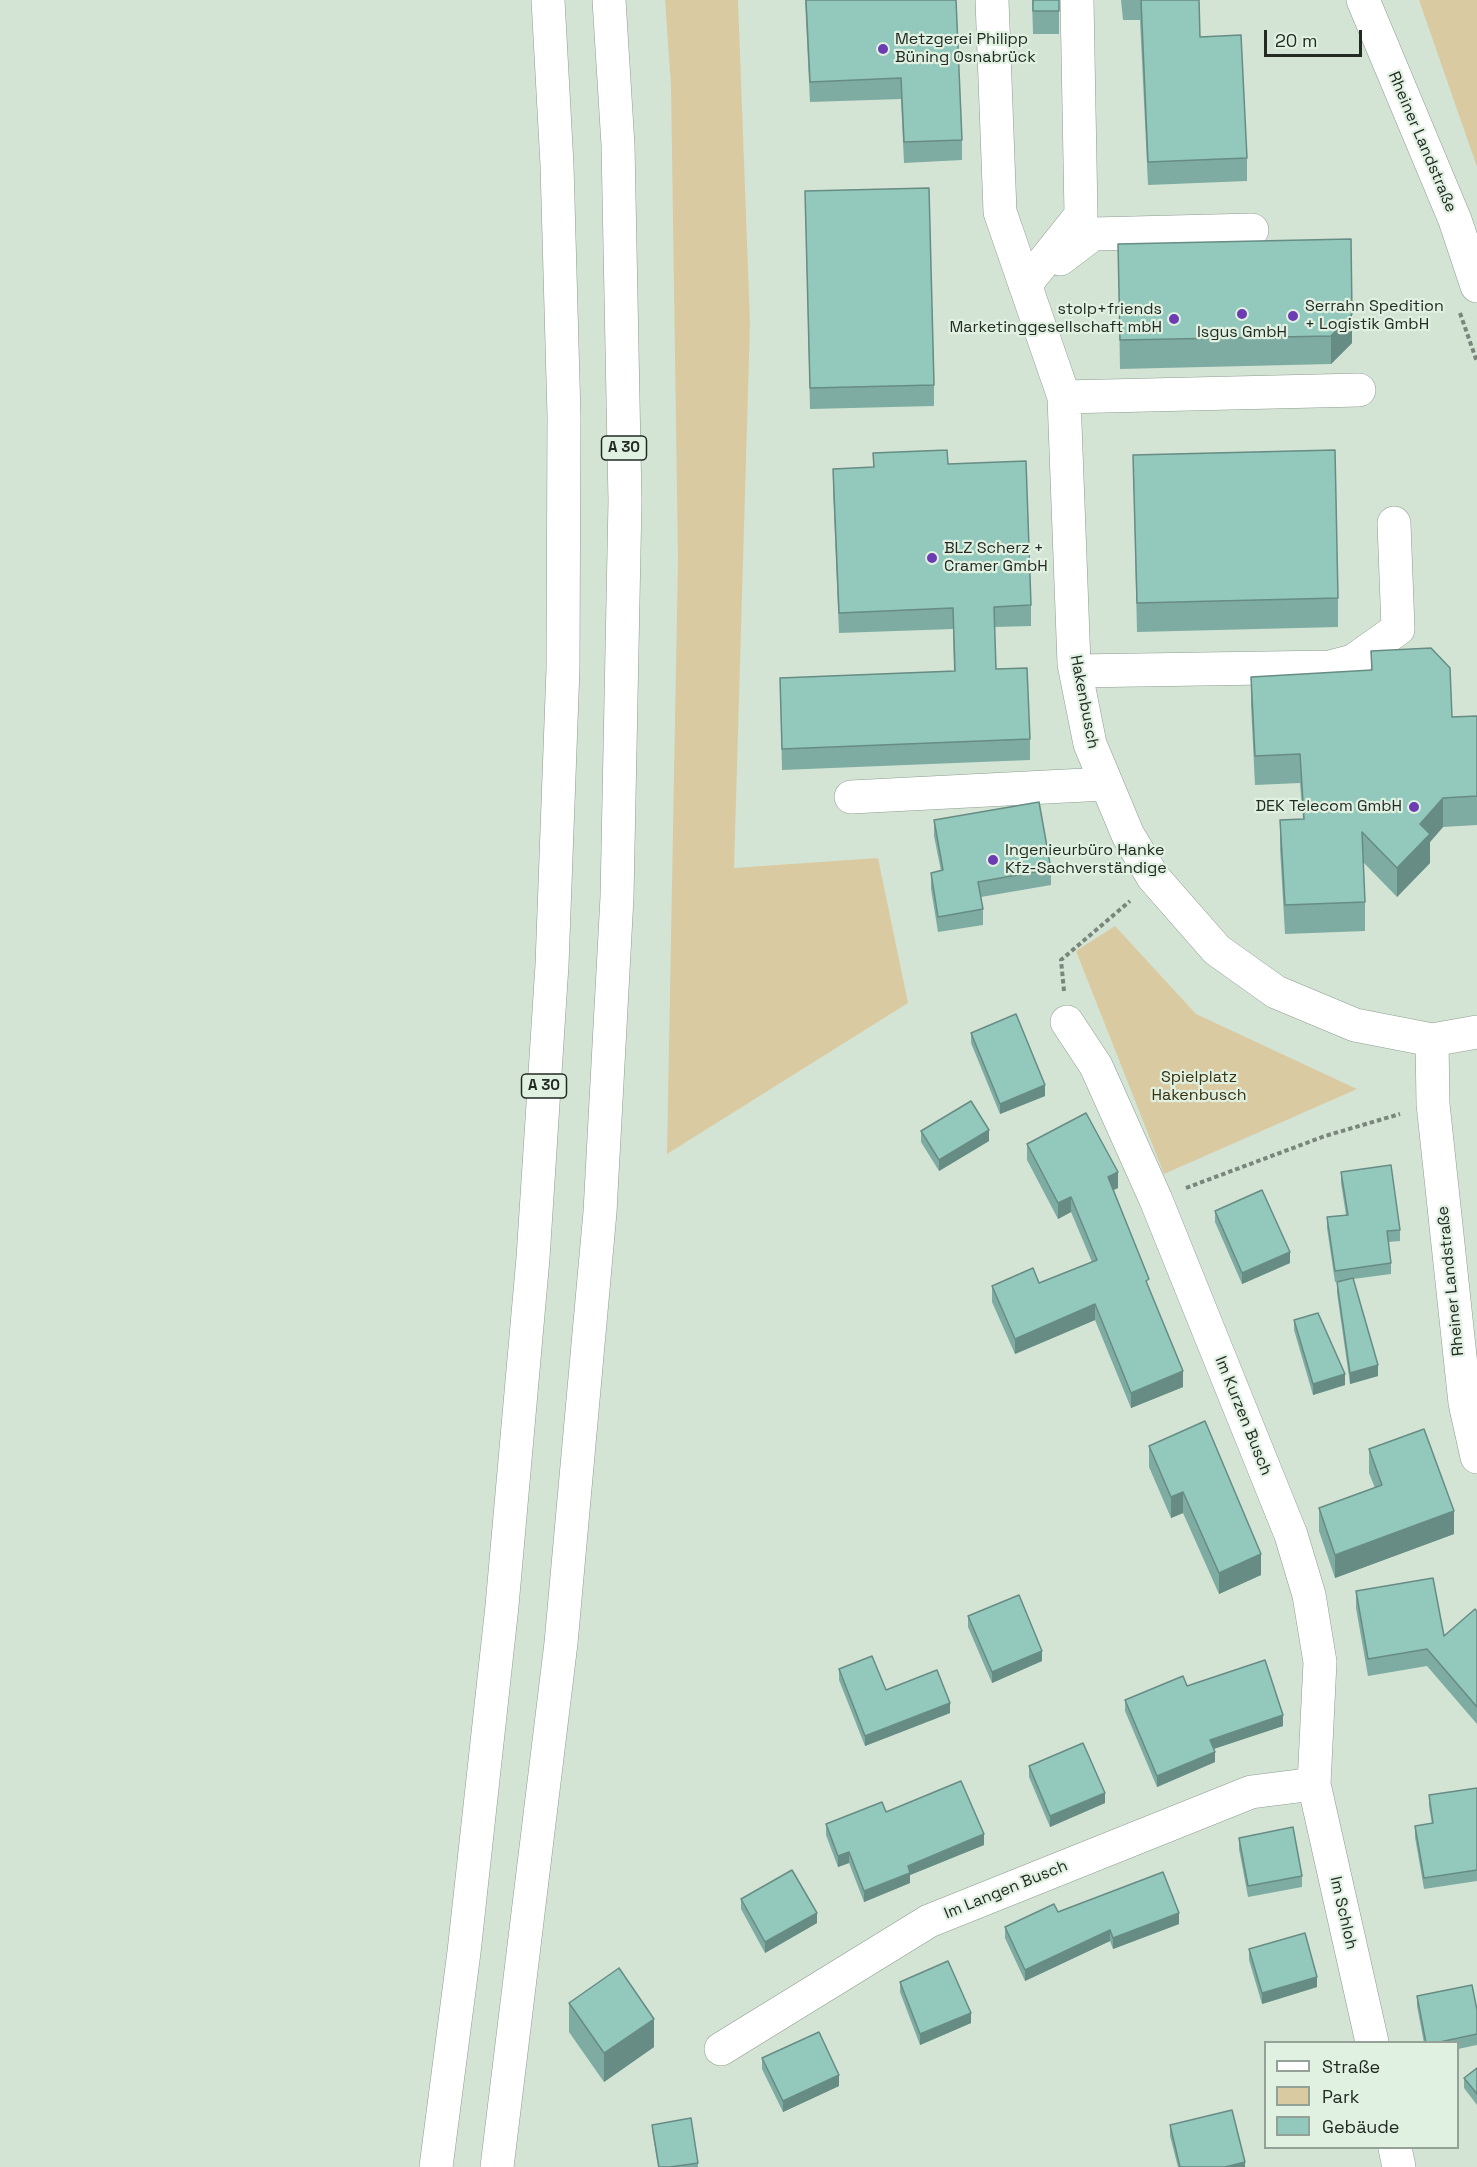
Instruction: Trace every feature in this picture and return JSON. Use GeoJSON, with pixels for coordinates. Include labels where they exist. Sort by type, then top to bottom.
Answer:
{"type":"FeatureCollection","features":[{"type":"Feature","properties":{"kind":"main road","name":"A 30"},"geometry":{"type":"LineString","coordinates":[[436,2167],[464,1952],[502,1606],[533,1258],[552,965],[563,668],[564,416],[557,177],[548,0]]}},
{"type":"Feature","properties":{"kind":"main road","name":"A 30"},"geometry":{"type":"LineString","coordinates":[[497,2167],[561,1643],[600,1212],[618,897],[625,501],[618,145],[609,0]]}},
{"type":"Feature","properties":{"kind":"main road","name":"Hakenbusch"},"geometry":{"type":"LineString","coordinates":[[992,0],[1000,212],[1064,397],[1076,671],[1090,744],[1104,784],[1128,835],[1154,877],[1217,950],[1276,992],[1355,1025],[1432,1040],[1477,1032]]}},
{"type":"Feature","properties":{"kind":"main road"},"geometry":{"type":"LineString","coordinates":[[1025,285],[1081,215],[1077,0]]}},
{"type":"Feature","properties":{"kind":"main road","name":"Rheiner Landstraße"},"geometry":{"type":"LineString","coordinates":[[1363,0],[1455,220],[1477,286]]}},
{"type":"Feature","properties":{"kind":"main road"},"geometry":{"type":"LineString","coordinates":[[1025,285],[1093,234],[1252,230]]}},
{"type":"Feature","properties":{"kind":"main road"},"geometry":{"type":"LineString","coordinates":[[1064,397],[1359,390]]}},
{"type":"Feature","properties":{"kind":"main road"},"geometry":{"type":"LineString","coordinates":[[1076,671],[1330,667],[1353,661],[1398,629],[1394,523]]}},
{"type":"Feature","properties":{"kind":"main road"},"geometry":{"type":"LineString","coordinates":[[851,797],[1104,784]]}},
{"type":"Feature","properties":{"kind":"main road","name":"Im Kurzen Busch"},"geometry":{"type":"LineString","coordinates":[[1067,1022],[1096,1066],[1156,1200],[1291,1535],[1309,1595],[1320,1662],[1314,1784]]}},
{"type":"Feature","properties":{"kind":"main road","name":"Rheiner Landstraße"},"geometry":{"type":"LineString","coordinates":[[1432,1040],[1432,1104],[1465,1403],[1477,1457]]}},
{"type":"Feature","properties":{"kind":"main road","name":"Im Schloh"},"geometry":{"type":"LineString","coordinates":[[1314,1784],[1372,2041]]}},
{"type":"Feature","properties":{"kind":"main road","name":"Im Langen Busch"},"geometry":{"type":"LineString","coordinates":[[720,2049],[929,1920],[1251,1792],[1314,1784]]}},
{"type":"Feature","properties":{"kind":"main road"},"geometry":{"type":"LineString","coordinates":[[1395,2149],[1400,2167]]}},
{"type":"Feature","properties":{"kind":"path"},"geometry":{"type":"LineString","coordinates":[[1067,1022],[1061,960],[1154,877]]}},
{"type":"Feature","properties":{"kind":"path"},"geometry":{"type":"LineString","coordinates":[[1156,1200],[1325,1136],[1432,1104]]}},
{"type":"Feature","properties":{"kind":"green space"},"geometry":{"type":"Polygon","coordinates":[[[665,0],[738,0],[750,323],[734,868],[878,858],[908,1003],[667,1154],[678,559],[671,86],[665,0]]]}},
{"type":"Feature","properties":{"kind":"green space"},"geometry":{"type":"Polygon","coordinates":[[[1419,0],[1477,0],[1477,167],[1419,0]]]}},
{"type":"Feature","properties":{"kind":"green space","name":"Spielplatz Hakenbusch"},"geometry":{"type":"Polygon","coordinates":[[[1115,926],[1196,1014],[1357,1089],[1164,1174],[1076,951],[1115,926]]]}},
{"type":"Feature","properties":{"kind":"building","name":"Metzgerei Philipp Büning Osnabrück"},"geometry":{"type":"Polygon","coordinates":[[[806,0],[956,0],[962,140],[904,142],[901,78],[810,82],[806,0]]]}},
{"type":"Feature","properties":{"kind":"building"},"geometry":{"type":"Polygon","coordinates":[[[1033,0],[1059,0],[1059,11],[1033,11],[1033,0]]]}},
{"type":"Feature","properties":{"kind":"building"},"geometry":{"type":"Polygon","coordinates":[[[1141,0],[1199,0],[1200,37],[1241,35],[1247,158],[1148,162],[1141,0]]]}},
{"type":"Feature","properties":{"kind":"building"},"geometry":{"type":"Polygon","coordinates":[[[929,188],[934,385],[810,388],[805,191],[929,188]]]}},
{"type":"Feature","properties":{"kind":"building"},"geometry":{"type":"Polygon","coordinates":[[[1351,239],[1352,314],[1331,336],[1120,340],[1118,244],[1351,239]]]}},
{"type":"Feature","properties":{"kind":"building"},"geometry":{"type":"Polygon","coordinates":[[[947,450],[948,464],[1026,461],[1031,605],[994,607],[996,669],[1027,668],[1030,739],[782,749],[780,678],[955,671],[953,608],[839,613],[833,469],[874,467],[873,453],[947,450]]]}},
{"type":"Feature","properties":{"kind":"building"},"geometry":{"type":"Polygon","coordinates":[[[1335,450],[1338,598],[1137,603],[1133,455],[1335,450]]]}},
{"type":"Feature","properties":{"kind":"building"},"geometry":{"type":"Polygon","coordinates":[[[1431,648],[1450,668],[1452,717],[1477,716],[1477,796],[1443,798],[1420,824],[1430,834],[1397,868],[1362,832],[1365,902],[1285,905],[1280,820],[1304,819],[1300,754],[1255,756],[1251,677],[1372,670],[1371,651],[1431,648]]]}},
{"type":"Feature","properties":{"kind":"building","name":"Ingenieurbüro Hanke Kfz-Sachverständige"},"geometry":{"type":"Polygon","coordinates":[[[1039,802],[1051,869],[978,882],[983,909],[938,917],[931,873],[943,870],[934,820],[1039,802]]]}},
{"type":"Feature","properties":{"kind":"building"},"geometry":{"type":"Polygon","coordinates":[[[1016,1014],[1045,1085],[1000,1104],[971,1033],[1016,1014]]]}},
{"type":"Feature","properties":{"kind":"building"},"geometry":{"type":"Polygon","coordinates":[[[971,1101],[989,1130],[939,1160],[921,1131],[971,1101]]]}},
{"type":"Feature","properties":{"kind":"building"},"geometry":{"type":"Polygon","coordinates":[[[1086,1113],[1118,1172],[1108,1177],[1149,1279],[1146,1281],[1183,1371],[1131,1393],[1095,1304],[1015,1339],[992,1286],[1033,1268],[1039,1283],[1097,1260],[1071,1197],[1058,1203],[1027,1144],[1086,1113]]]}},
{"type":"Feature","properties":{"kind":"building"},"geometry":{"type":"Polygon","coordinates":[[[1391,1165],[1400,1230],[1387,1231],[1391,1263],[1335,1271],[1327,1217],[1348,1215],[1341,1172],[1391,1165]]]}},
{"type":"Feature","properties":{"kind":"building"},"geometry":{"type":"Polygon","coordinates":[[[1262,1190],[1290,1252],[1242,1273],[1215,1211],[1262,1190]]]}},
{"type":"Feature","properties":{"kind":"building"},"geometry":{"type":"Polygon","coordinates":[[[1353,1278],[1378,1365],[1350,1373],[1337,1282],[1353,1278]]]}},
{"type":"Feature","properties":{"kind":"building"},"geometry":{"type":"Polygon","coordinates":[[[1318,1313],[1345,1374],[1313,1384],[1294,1320],[1318,1313]]]}},
{"type":"Feature","properties":{"kind":"building"},"geometry":{"type":"Polygon","coordinates":[[[1205,1421],[1261,1554],[1219,1573],[1183,1492],[1171,1497],[1149,1446],[1205,1421]]]}},
{"type":"Feature","properties":{"kind":"building"},"geometry":{"type":"Polygon","coordinates":[[[1424,1429],[1454,1511],[1335,1555],[1319,1508],[1382,1485],[1369,1449],[1424,1429]]]}},
{"type":"Feature","properties":{"kind":"building"},"geometry":{"type":"Polygon","coordinates":[[[1433,1578],[1444,1636],[1475,1609],[1477,1611],[1477,1707],[1427,1649],[1368,1659],[1356,1591],[1433,1578]]]}},
{"type":"Feature","properties":{"kind":"building"},"geometry":{"type":"Polygon","coordinates":[[[1019,1595],[1042,1651],[992,1672],[968,1616],[1019,1595]]]}},
{"type":"Feature","properties":{"kind":"building"},"geometry":{"type":"Polygon","coordinates":[[[872,1656],[886,1690],[937,1670],[950,1703],[865,1736],[839,1669],[872,1656]]]}},
{"type":"Feature","properties":{"kind":"building"},"geometry":{"type":"Polygon","coordinates":[[[1265,1660],[1283,1715],[1210,1740],[1215,1752],[1157,1776],[1125,1700],[1183,1676],[1187,1686],[1265,1660]]]}},
{"type":"Feature","properties":{"kind":"building"},"geometry":{"type":"Polygon","coordinates":[[[1083,1743],[1105,1793],[1050,1816],[1029,1766],[1083,1743]]]}},
{"type":"Feature","properties":{"kind":"building"},"geometry":{"type":"Polygon","coordinates":[[[961,1781],[984,1834],[908,1866],[910,1873],[864,1891],[849,1852],[838,1856],[826,1824],[882,1802],[886,1812],[961,1781]]]}},
{"type":"Feature","properties":{"kind":"building"},"geometry":{"type":"Polygon","coordinates":[[[1477,1788],[1477,1870],[1424,1878],[1415,1826],[1433,1823],[1429,1795],[1477,1788]]]}},
{"type":"Feature","properties":{"kind":"building"},"geometry":{"type":"Polygon","coordinates":[[[1293,1827],[1302,1876],[1248,1886],[1239,1838],[1293,1827]]]}},
{"type":"Feature","properties":{"kind":"building"},"geometry":{"type":"Polygon","coordinates":[[[792,1870],[817,1913],[765,1942],[741,1899],[792,1870]]]}},
{"type":"Feature","properties":{"kind":"building"},"geometry":{"type":"Polygon","coordinates":[[[1163,1872],[1179,1913],[1113,1938],[1110,1930],[1025,1970],[1005,1927],[1054,1904],[1058,1912],[1163,1872]]]}},
{"type":"Feature","properties":{"kind":"building"},"geometry":{"type":"Polygon","coordinates":[[[1305,1933],[1317,1977],[1262,1993],[1249,1949],[1305,1933]]]}},
{"type":"Feature","properties":{"kind":"building"},"geometry":{"type":"Polygon","coordinates":[[[948,1961],[971,2013],[920,2034],[900,1982],[948,1961]]]}},
{"type":"Feature","properties":{"kind":"building"},"geometry":{"type":"Polygon","coordinates":[[[619,1968],[654,2019],[604,2053],[569,2003],[619,1968]]]}},
{"type":"Feature","properties":{"kind":"building"},"geometry":{"type":"Polygon","coordinates":[[[1472,1985],[1477,2010],[1477,2034],[1444,2041],[1426,2041],[1417,1996],[1472,1985]]]}},
{"type":"Feature","properties":{"kind":"building"},"geometry":{"type":"Polygon","coordinates":[[[819,2032],[839,2075],[783,2101],[762,2058],[819,2032]]]}},
{"type":"Feature","properties":{"kind":"building"},"geometry":{"type":"Polygon","coordinates":[[[1477,2068],[1477,2094],[1464,2078],[1477,2068]]]}},
{"type":"Feature","properties":{"kind":"building"},"geometry":{"type":"Polygon","coordinates":[[[1232,2110],[1245,2162],[1225,2167],[1180,2167],[1170,2125],[1232,2110]]]}},
{"type":"Feature","properties":{"kind":"building"},"geometry":{"type":"Polygon","coordinates":[[[691,2118],[698,2163],[659,2167],[652,2125],[691,2118]]]}},
{"type":"Feature","properties":{"kind":"place","name":"Metzgerei Philipp Büning Osnabrück"},"geometry":{"type":"Point","coordinates":[883,49]}},
{"type":"Feature","properties":{"kind":"place","name":"Isgus GmbH"},"geometry":{"type":"Point","coordinates":[1242,314]}},
{"type":"Feature","properties":{"kind":"place","name":"Serrahn Spedition + Logistik GmbH"},"geometry":{"type":"Point","coordinates":[1293,316]}},
{"type":"Feature","properties":{"kind":"place","name":"stolp+friends Marketinggesellschaft mbH"},"geometry":{"type":"Point","coordinates":[1174,319]}},
{"type":"Feature","properties":{"kind":"place","name":"BLZ Scherz + Cramer GmbH"},"geometry":{"type":"Point","coordinates":[932,558]}},
{"type":"Feature","properties":{"kind":"place","name":"DEK Telecom GmbH"},"geometry":{"type":"Point","coordinates":[1414,807]}},
{"type":"Feature","properties":{"kind":"place","name":"Ingenieurbüro Hanke Kfz-Sachverständige"},"geometry":{"type":"Point","coordinates":[993,860]}}]}
